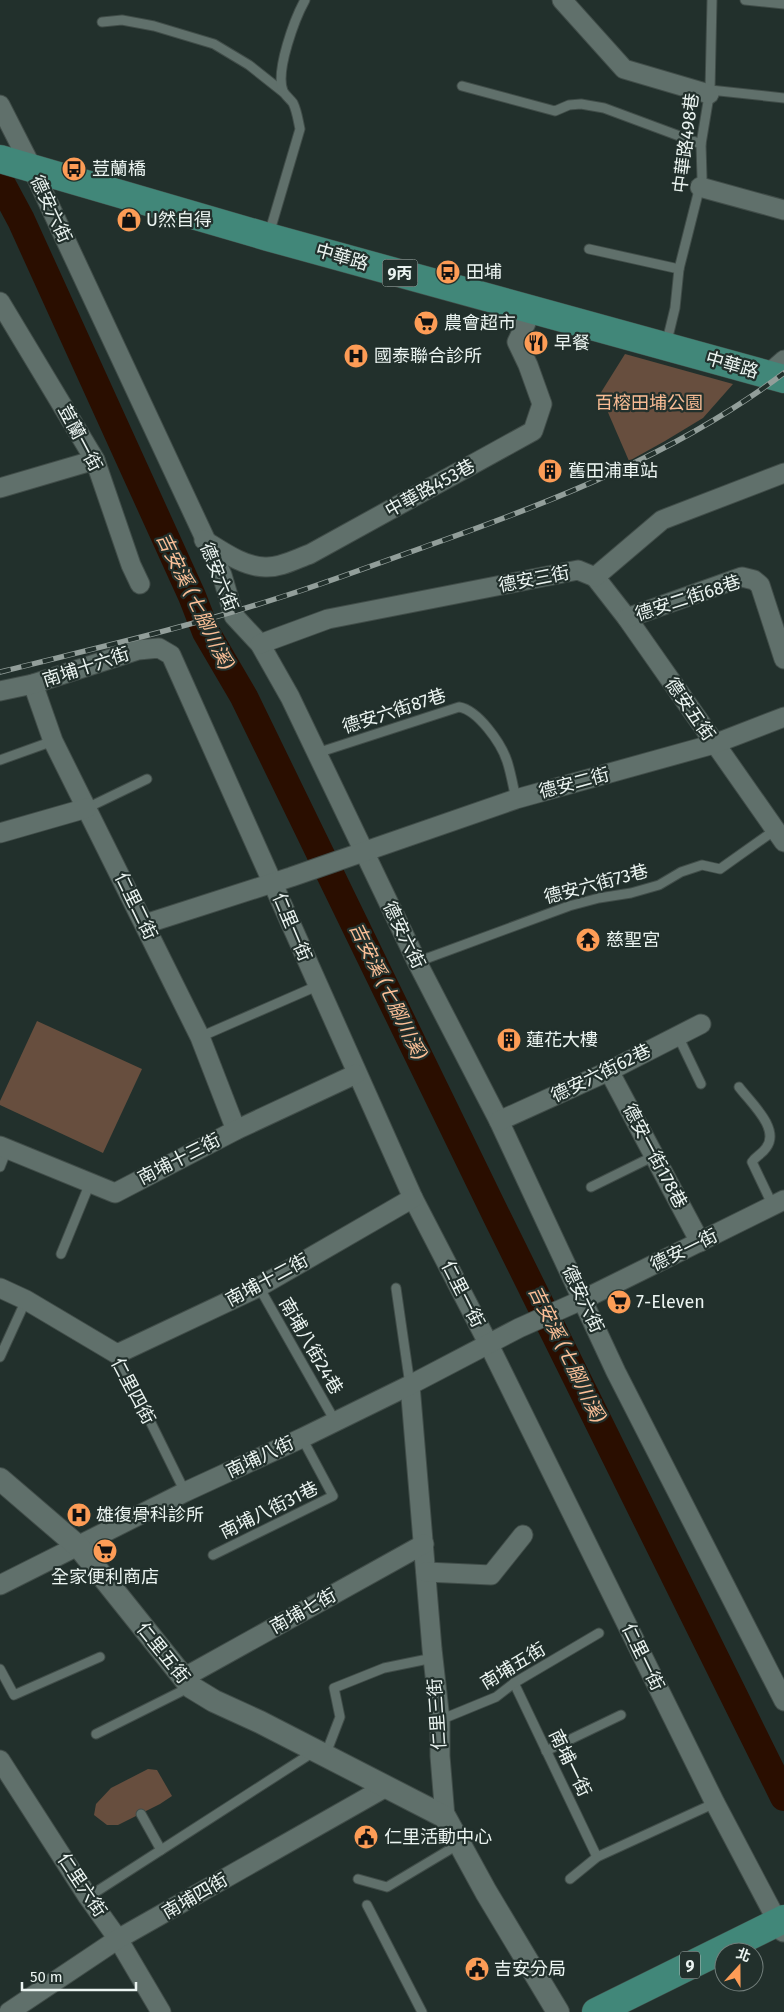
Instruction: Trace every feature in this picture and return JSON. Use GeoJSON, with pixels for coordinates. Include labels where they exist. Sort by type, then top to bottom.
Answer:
{"type":"FeatureCollection","features":[{"type":"Feature","properties":{"kind":"main road","name":"中華路"},"geometry":{"type":"LineString","coordinates":[[16,164],[666,346],[778,371]]}},
{"type":"Feature","properties":{"kind":"main road","name":"9"},"geometry":{"type":"LineString","coordinates":[[596,2012],[782,1924]]}},
{"type":"Feature","properties":{"kind":"street"},"geometry":{"type":"LineString","coordinates":[[562,0],[624,69],[709,92]]}},
{"type":"Feature","properties":{"kind":"street","name":"德安六街"},"geometry":{"type":"LineString","coordinates":[[0,106],[16,164],[222,575],[234,616],[260,644],[290,697],[417,962],[499,1120],[584,1299],[616,1372],[784,1701]]}},
{"type":"Feature","properties":{"kind":"street"},"geometry":{"type":"LineString","coordinates":[[700,187],[784,210]]}},
{"type":"Feature","properties":{"kind":"street","name":"荳蘭一街"},"geometry":{"type":"LineString","coordinates":[[0,302],[95,460],[131,565],[140,584]]}},
{"type":"Feature","properties":{"kind":"street","name":"中華路453巷"},"geometry":{"type":"LineString","coordinates":[[204,540],[228,555],[247,562],[265,567],[284,564],[310,554],[533,431],[542,404],[518,342],[526,323],[520,306]]}},
{"type":"Feature","properties":{"kind":"street"},"geometry":{"type":"LineString","coordinates":[[0,488],[95,460]]}},
{"type":"Feature","properties":{"kind":"street","name":"德安三街"},"geometry":{"type":"LineString","coordinates":[[260,644],[328,619],[578,570],[595,577],[662,520],[784,473]]}},
{"type":"Feature","properties":{"kind":"street","name":"德安五街"},"geometry":{"type":"LineString","coordinates":[[595,577],[627,618],[780,836]]}},
{"type":"Feature","properties":{"kind":"street","name":"德安二街68巷"},"geometry":{"type":"LineString","coordinates":[[627,618],[742,577],[754,580],[760,585],[784,659]]}},
{"type":"Feature","properties":{"kind":"street","name":"南埔十六街"},"geometry":{"type":"LineString","coordinates":[[0,691],[33,684],[138,650],[159,648],[171,656]]}},
{"type":"Feature","properties":{"kind":"street","name":"仁里一街"},"geometry":{"type":"LineString","coordinates":[[171,656],[413,1198],[488,1343],[715,1803],[782,1924]]}},
{"type":"Feature","properties":{"kind":"street","name":"仁里二街"},"geometry":{"type":"LineString","coordinates":[[33,684],[53,741],[88,808],[200,1037],[236,1130]]}},
{"type":"Feature","properties":{"kind":"street","name":"德安二街"},"geometry":{"type":"LineString","coordinates":[[145,924],[292,877],[516,799],[714,744],[784,717]]}},
{"type":"Feature","properties":{"kind":"street"},"geometry":{"type":"LineString","coordinates":[[0,833],[88,808]]}},
{"type":"Feature","properties":{"kind":"street","name":"德安六街62巷"},"geometry":{"type":"LineString","coordinates":[[499,1120],[609,1071],[701,1024]]}},
{"type":"Feature","properties":{"kind":"street","name":"德安一街178巷"},"geometry":{"type":"LineString","coordinates":[[609,1071],[700,1242]]}},
{"type":"Feature","properties":{"kind":"street","name":"南埔十三街"},"geometry":{"type":"LineString","coordinates":[[4,1148],[115,1193],[236,1130],[356,1074]]}},
{"type":"Feature","properties":{"kind":"street","name":"南埔十二街"},"geometry":{"type":"LineString","coordinates":[[117,1354],[259,1287],[413,1198]]}},
{"type":"Feature","properties":{"kind":"street","name":"德安一街"},"geometry":{"type":"LineString","coordinates":[[520,1328],[584,1299],[778,1203]]}},
{"type":"Feature","properties":{"kind":"street","name":"仁里四街"},"geometry":{"type":"LineString","coordinates":[[0,1288],[26,1300],[117,1354]]}},
{"type":"Feature","properties":{"kind":"street","name":"南埔八街"},"geometry":{"type":"LineString","coordinates":[[0,1586],[185,1492],[410,1385],[520,1328]]}},
{"type":"Feature","properties":{"kind":"street","name":"仁里三街"},"geometry":{"type":"LineString","coordinates":[[410,1385],[440,1720],[440,1756],[445,1817],[558,2012]]}},
{"type":"Feature","properties":{"kind":"street","name":"仁里五街"},"geometry":{"type":"LineString","coordinates":[[0,1479],[79,1547],[187,1683],[214,1701],[445,1817]]}},
{"type":"Feature","properties":{"kind":"street"},"geometry":{"type":"LineString","coordinates":[[426,1572],[490,1575],[523,1535]]}},
{"type":"Feature","properties":{"kind":"street","name":"南埔七街"},"geometry":{"type":"LineString","coordinates":[[187,1683],[424,1544]]}},
{"type":"Feature","properties":{"kind":"street","name":"仁里六街"},"geometry":{"type":"LineString","coordinates":[[0,1760],[88,1897],[118,1939],[161,2012]]}},
{"type":"Feature","properties":{"kind":"street","name":"南埔四街"},"geometry":{"type":"LineString","coordinates":[[9,2012],[118,1939],[386,1787]]}},
{"type":"Feature","properties":{"kind":"lane"},"geometry":{"type":"LineString","coordinates":[[283,92],[282,68],[295,16],[305,0]]}},
{"type":"Feature","properties":{"kind":"lane","name":"中華路498巷"},"geometry":{"type":"LineString","coordinates":[[666,346],[675,308],[679,269],[702,178],[701,144],[709,92],[712,0]]}},
{"type":"Feature","properties":{"kind":"lane"},"geometry":{"type":"LineString","coordinates":[[745,0],[784,4]]}},
{"type":"Feature","properties":{"kind":"lane"},"geometry":{"type":"LineString","coordinates":[[102,22],[122,20],[154,26],[214,44],[250,65],[283,92],[292,102],[297,113],[300,129],[268,236]]}},
{"type":"Feature","properties":{"kind":"lane"},"geometry":{"type":"LineString","coordinates":[[462,86],[555,111],[569,105],[581,104],[604,108],[701,144]]}},
{"type":"Feature","properties":{"kind":"lane"},"geometry":{"type":"LineString","coordinates":[[709,92],[784,98]]}},
{"type":"Feature","properties":{"kind":"lane"},"geometry":{"type":"LineString","coordinates":[[590,250],[679,269]]}},
{"type":"Feature","properties":{"kind":"lane","name":"德安六街87巷"},"geometry":{"type":"LineString","coordinates":[[317,753],[459,707],[468,708],[480,719],[506,759],[516,799]]}},
{"type":"Feature","properties":{"kind":"lane"},"geometry":{"type":"LineString","coordinates":[[0,760],[53,741]]}},
{"type":"Feature","properties":{"kind":"lane"},"geometry":{"type":"LineString","coordinates":[[88,808],[147,779]]}},
{"type":"Feature","properties":{"kind":"lane","name":"德安六街73巷"},"geometry":{"type":"LineString","coordinates":[[417,962],[569,906],[599,898],[632,893],[659,885],[681,872],[702,865],[720,869],[780,836]]}},
{"type":"Feature","properties":{"kind":"lane"},"geometry":{"type":"LineString","coordinates":[[200,1037],[317,986]]}},
{"type":"Feature","properties":{"kind":"lane"},"geometry":{"type":"LineString","coordinates":[[678,1036],[701,1084]]}},
{"type":"Feature","properties":{"kind":"lane"},"geometry":{"type":"LineString","coordinates":[[739,1087],[769,1126],[770,1142],[766,1149],[756,1156],[752,1162],[778,1203]]}},
{"type":"Feature","properties":{"kind":"lane"},"geometry":{"type":"LineString","coordinates":[[0,1167],[4,1148]]}},
{"type":"Feature","properties":{"kind":"lane"},"geometry":{"type":"LineString","coordinates":[[590,1187],[654,1156]]}},
{"type":"Feature","properties":{"kind":"lane"},"geometry":{"type":"LineString","coordinates":[[61,1254],[90,1183]]}},
{"type":"Feature","properties":{"kind":"lane","name":"南埔八街24巷"},"geometry":{"type":"LineString","coordinates":[[259,1287],[335,1420]]}},
{"type":"Feature","properties":{"kind":"lane"},"geometry":{"type":"LineString","coordinates":[[396,1288],[410,1385]]}},
{"type":"Feature","properties":{"kind":"lane"},"geometry":{"type":"LineString","coordinates":[[0,1358],[26,1300]]}},
{"type":"Feature","properties":{"kind":"lane","name":"仁里四街"},"geometry":{"type":"LineString","coordinates":[[117,1354],[185,1492]]}},
{"type":"Feature","properties":{"kind":"lane","name":"南埔八街31巷"},"geometry":{"type":"LineString","coordinates":[[213,1555],[333,1496],[302,1438]]}},
{"type":"Feature","properties":{"kind":"lane","name":"南埔五街"},"geometry":{"type":"LineString","coordinates":[[440,1720],[496,1697],[514,1683],[599,1633]]}},
{"type":"Feature","properties":{"kind":"lane"},"geometry":{"type":"LineString","coordinates":[[0,1669],[14,1695],[100,1657]]}},
{"type":"Feature","properties":{"kind":"lane"},"geometry":{"type":"LineString","coordinates":[[88,1897],[320,1753],[340,1718],[334,1688],[384,1668],[433,1658]]}},
{"type":"Feature","properties":{"kind":"lane"},"geometry":{"type":"LineString","coordinates":[[96,1734],[187,1683]]}},
{"type":"Feature","properties":{"kind":"lane","name":"南埔一街"},"geometry":{"type":"LineString","coordinates":[[514,1683],[597,1857]]}},
{"type":"Feature","properties":{"kind":"lane"},"geometry":{"type":"LineString","coordinates":[[546,1751],[621,1714]]}},
{"type":"Feature","properties":{"kind":"lane"},"geometry":{"type":"LineString","coordinates":[[570,1879],[597,1857],[715,1803]]}},
{"type":"Feature","properties":{"kind":"lane"},"geometry":{"type":"LineString","coordinates":[[141,1814],[161,1850]]}},
{"type":"Feature","properties":{"kind":"lane"},"geometry":{"type":"LineString","coordinates":[[358,1879],[387,1887],[459,1844]]}},
{"type":"Feature","properties":{"kind":"lane"},"geometry":{"type":"LineString","coordinates":[[367,1904],[422,2012]]}},
{"type":"Feature","properties":{"kind":"green space","name":"百榕田埔公園"},"geometry":{"type":"Polygon","coordinates":[[[625,354],[733,384],[703,418],[629,461],[600,394],[625,354]]]}},
{"type":"Feature","properties":{"kind":"green space"},"geometry":{"type":"Polygon","coordinates":[[[37,1021],[142,1069],[103,1153],[0,1105],[0,1101],[37,1021]]]}},
{"type":"Feature","properties":{"kind":"green space"},"geometry":{"type":"Polygon","coordinates":[[[148,1769],[157,1770],[172,1796],[118,1825],[107,1825],[94,1815],[96,1804],[111,1788],[148,1769]]]}},
{"type":"Feature","properties":{"kind":"waterway","name":"吉安溪 (七腳川溪)"},"geometry":{"type":"LineString","coordinates":[[0,181],[21,220],[192,596],[206,632],[244,697],[498,1219],[784,1797]]}},
{"type":"Feature","properties":{"kind":"railway"},"geometry":{"type":"LineString","coordinates":[[0,672],[241,610],[332,580],[521,512],[613,473],[701,428],[743,402],[784,373]]}},
{"type":"Feature","properties":{"kind":"place","name":"荳蘭橋"},"geometry":{"type":"Point","coordinates":[74,169]}},
{"type":"Feature","properties":{"kind":"place","name":"U然自得"},"geometry":{"type":"Point","coordinates":[129,220]}},
{"type":"Feature","properties":{"kind":"place","name":"田埔"},"geometry":{"type":"Point","coordinates":[448,272]}},
{"type":"Feature","properties":{"kind":"place","name":"農會超市"},"geometry":{"type":"Point","coordinates":[426,323]}},
{"type":"Feature","properties":{"kind":"place","name":"早餐"},"geometry":{"type":"Point","coordinates":[536,343]}},
{"type":"Feature","properties":{"kind":"place","name":"國泰聯合診所"},"geometry":{"type":"Point","coordinates":[356,356]}},
{"type":"Feature","properties":{"kind":"place","name":"舊田浦車站"},"geometry":{"type":"Point","coordinates":[550,471]}},
{"type":"Feature","properties":{"kind":"place","name":"慈聖宮"},"geometry":{"type":"Point","coordinates":[588,940]}},
{"type":"Feature","properties":{"kind":"place","name":"蓮花大樓"},"geometry":{"type":"Point","coordinates":[509,1040]}},
{"type":"Feature","properties":{"kind":"place","name":"7-Eleven"},"geometry":{"type":"Point","coordinates":[619,1302]}},
{"type":"Feature","properties":{"kind":"place","name":"雄復骨科診所"},"geometry":{"type":"Point","coordinates":[79,1515]}},
{"type":"Feature","properties":{"kind":"place","name":"全家便利商店"},"geometry":{"type":"Point","coordinates":[105,1551]}},
{"type":"Feature","properties":{"kind":"place","name":"仁里活動中心"},"geometry":{"type":"Point","coordinates":[366,1837]}},
{"type":"Feature","properties":{"kind":"place","name":"吉安分局"},"geometry":{"type":"Point","coordinates":[477,1969]}}]}
